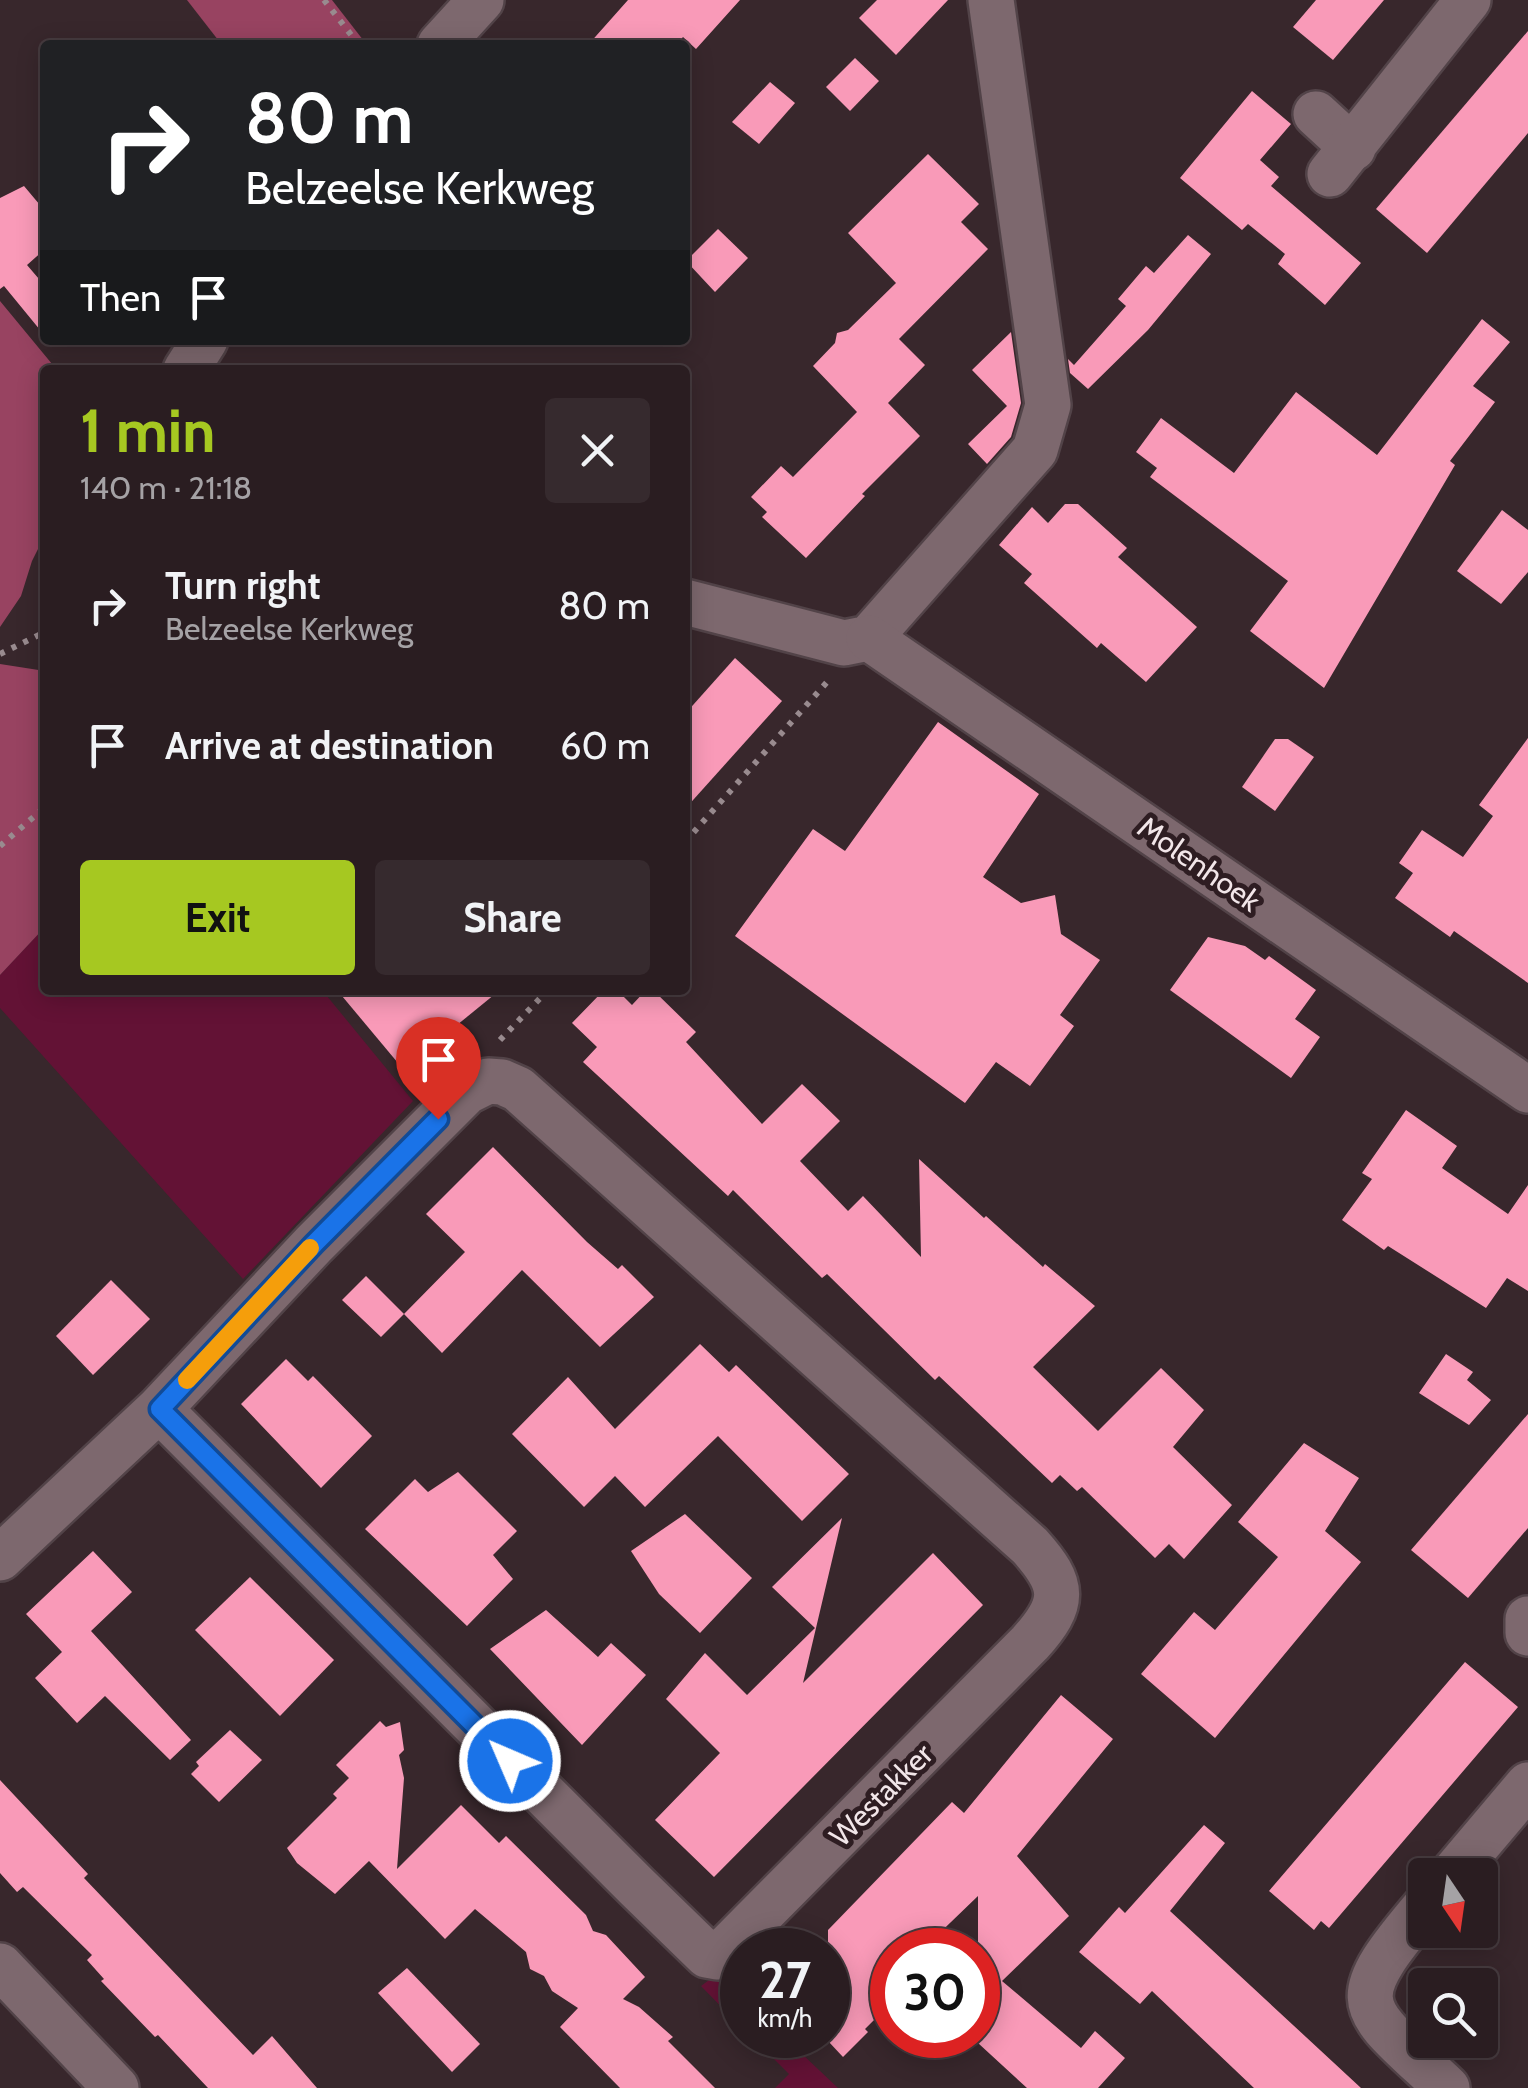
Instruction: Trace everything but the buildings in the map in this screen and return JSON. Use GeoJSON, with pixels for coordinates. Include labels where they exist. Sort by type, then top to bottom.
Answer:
{"type":"FeatureCollection","features":[{"type":"Feature","properties":{"kind":"street"},"geometry":{"type":"LineString","coordinates":[[445,40],[481,0]]}},
{"type":"Feature","properties":{"kind":"street"},"geometry":{"type":"LineString","coordinates":[[690,603],[844,643],[869,638],[1035,450],[1048,405],[991,0]]}},
{"type":"Feature","properties":{"kind":"street"},"geometry":{"type":"LineString","coordinates":[[1316,114],[1342,161],[1468,0]]}},
{"type":"Feature","properties":{"kind":"street","name":"Molenhoek"},"geometry":{"type":"LineString","coordinates":[[869,638],[1528,1090]]}},
{"type":"Feature","properties":{"kind":"street"},"geometry":{"type":"LineString","coordinates":[[0,1558],[160,1409],[314,1244],[466,1092],[502,1085]]}},
{"type":"Feature","properties":{"kind":"street","name":"Westakker"},"geometry":{"type":"LineString","coordinates":[[160,1409],[707,1955],[718,1957],[727,1952],[1048,1623],[1056,1604],[1058,1584],[1050,1568],[1030,1546],[502,1085]]}},
{"type":"Feature","properties":{"kind":"street"},"geometry":{"type":"LineString","coordinates":[[1528,1619],[1528,1634]]}},
{"type":"Feature","properties":{"kind":"street"},"geometry":{"type":"LineString","coordinates":[[1467,1858],[1528,1786]]}},
{"type":"Feature","properties":{"kind":"street"},"geometry":{"type":"LineString","coordinates":[[1408,1927],[1386,1952],[1374,1974],[1368,1993],[1372,2013],[1447,2088]]}},
{"type":"Feature","properties":{"kind":"street"},"geometry":{"type":"LineString","coordinates":[[0,1966],[116,2088]]}},
{"type":"Feature","properties":{"kind":"path"},"geometry":{"type":"LineString","coordinates":[[324,0],[355,40]]}},
{"type":"Feature","properties":{"kind":"path"},"geometry":{"type":"LineString","coordinates":[[0,654],[40,634]]}},
{"type":"Feature","properties":{"kind":"path"},"geometry":{"type":"LineString","coordinates":[[690,836],[869,638]]}},
{"type":"Feature","properties":{"kind":"path"},"geometry":{"type":"LineString","coordinates":[[0,846],[40,811]]}},
{"type":"Feature","properties":{"kind":"path"},"geometry":{"type":"LineString","coordinates":[[502,1085],[490,1050],[543,995]]}},
{"type":"Feature","properties":{"kind":"shaded area"},"geometry":{"type":"Polygon","coordinates":[[[187,0],[332,0],[363,40],[218,40],[187,0]]]}},
{"type":"Feature","properties":{"kind":"shaded area"},"geometry":{"type":"Polygon","coordinates":[[[0,301],[53,365],[40,365],[40,545],[21,596],[0,627],[0,301]]]}},
{"type":"Feature","properties":{"kind":"shaded area"},"geometry":{"type":"Polygon","coordinates":[[[0,664],[40,670],[40,932],[0,975],[0,664]]]}},
{"type":"Feature","properties":{"kind":"shaded area"},"geometry":{"type":"Polygon","coordinates":[[[40,932],[40,995],[326,995],[413,1101],[243,1279],[0,1008],[0,975],[40,932]]]}},
{"type":"Feature","properties":{"kind":"shaded area"},"geometry":{"type":"Polygon","coordinates":[[[720,1972],[720,2005],[701,1986],[720,1972]]]}},
{"type":"Feature","properties":{"kind":"shaded area"},"geometry":{"type":"Polygon","coordinates":[[[773,2058],[806,2058],[838,2088],[775,2088],[789,2074],[773,2058]]]}},
{"type":"Feature","properties":{"kind":"slow traffic"},"geometry":{"type":"LineString","coordinates":[[187,1380],[310,1248]]}},
{"type":"Feature","properties":{"kind":"route"},"geometry":{"type":"LineString","coordinates":[[438,1119],[314,1244],[160,1409],[510,1761]]}}]}
